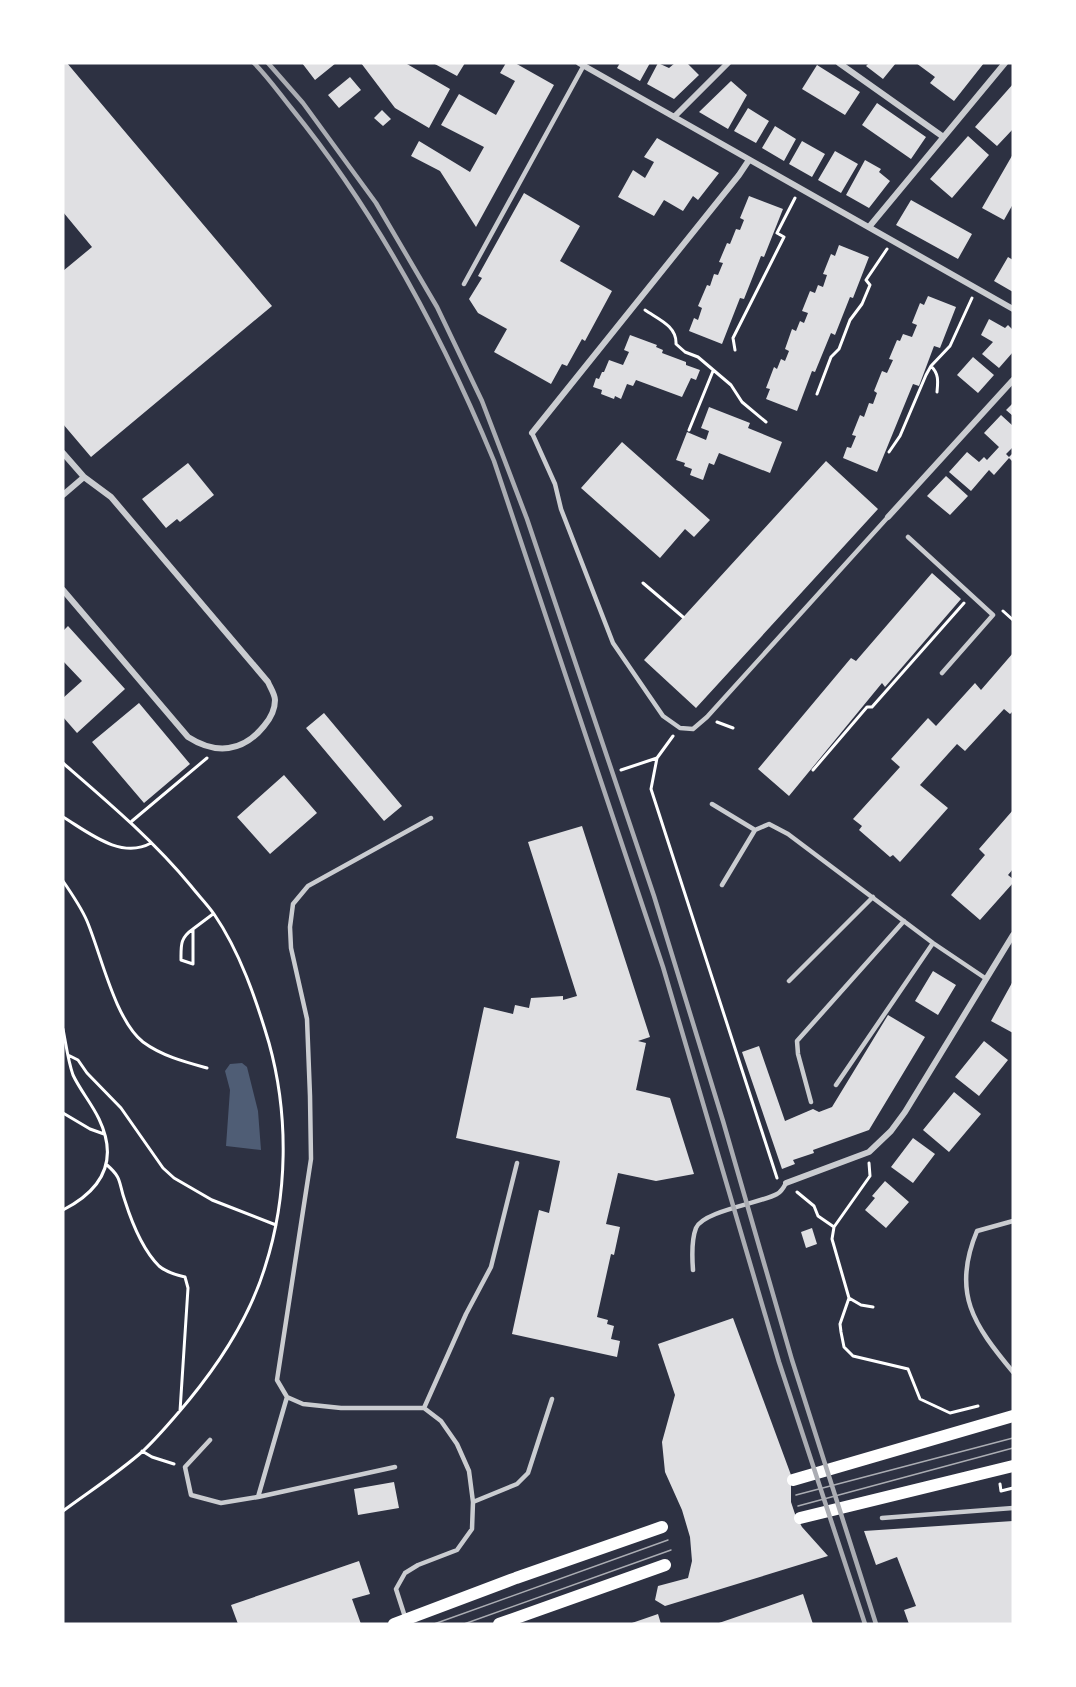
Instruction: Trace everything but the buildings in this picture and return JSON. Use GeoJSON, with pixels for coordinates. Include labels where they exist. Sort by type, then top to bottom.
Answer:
{"type":"FeatureCollection","features":[{"type":"Feature","properties":{"kind":"main road"},"geometry":{"type":"LineString","coordinates":[[793,1480],[1013,1416]]}},
{"type":"Feature","properties":{"kind":"main road"},"geometry":{"type":"LineString","coordinates":[[800,1518],[1013,1466]]}},
{"type":"Feature","properties":{"kind":"main road"},"geometry":{"type":"LineString","coordinates":[[400,1622],[516,1578],[662,1527]]}},
{"type":"Feature","properties":{"kind":"main road"},"geometry":{"type":"LineString","coordinates":[[499,1624],[664,1565]]}},
{"type":"Feature","properties":{"kind":"street"},"geometry":{"type":"LineString","coordinates":[[674,117],[728,63]]}},
{"type":"Feature","properties":{"kind":"street"},"geometry":{"type":"LineString","coordinates":[[839,63],[942,136]]}},
{"type":"Feature","properties":{"kind":"street"},"geometry":{"type":"LineString","coordinates":[[869,226],[1005,63]]}},
{"type":"Feature","properties":{"kind":"street"},"geometry":{"type":"LineString","coordinates":[[582,64],[1013,309]]}},
{"type":"Feature","properties":{"kind":"street"},"geometry":{"type":"LineString","coordinates":[[532,434],[739,175],[748,160]]}},
{"type":"Feature","properties":{"kind":"street"},"geometry":{"type":"LineString","coordinates":[[888,517],[1013,380]]}},
{"type":"Feature","properties":{"kind":"street"},"geometry":{"type":"LineString","coordinates":[[63,453],[84,477],[111,497],[268,682],[275,699],[270,719],[255,738],[236,747],[218,749],[203,747],[188,737],[63,590]]}},
{"type":"Feature","properties":{"kind":"street"},"geometry":{"type":"LineString","coordinates":[[63,495],[84,477]]}},
{"type":"Feature","properties":{"kind":"street"},"geometry":{"type":"LineString","coordinates":[[786,1183],[869,1152],[891,1131],[905,1112],[1013,935]]}},
{"type":"Feature","properties":{"kind":"lane"},"geometry":{"type":"LineString","coordinates":[[464,284],[582,64]]}},
{"type":"Feature","properties":{"kind":"lane"},"geometry":{"type":"LineString","coordinates":[[532,434],[555,484],[561,509],[613,643],[663,716],[680,728],[693,729],[706,717],[888,517]]}},
{"type":"Feature","properties":{"kind":"lane"},"geometry":{"type":"LineString","coordinates":[[908,537],[993,615],[942,673]]}},
{"type":"Feature","properties":{"kind":"lane"},"geometry":{"type":"LineString","coordinates":[[712,804],[755,830]]}},
{"type":"Feature","properties":{"kind":"lane"},"geometry":{"type":"LineString","coordinates":[[400,1622],[396,1589],[405,1573],[418,1565],[457,1550],[472,1529],[473,1502],[469,1471],[441,1420],[424,1408],[341,1408],[303,1404],[287,1397],[277,1380],[311,1159],[307,1018],[291,948],[290,927],[293,904],[308,886],[431,818]]}},
{"type":"Feature","properties":{"kind":"lane"},"geometry":{"type":"LineString","coordinates":[[722,885],[755,830],[769,824],[788,834],[933,944],[985,978]]}},
{"type":"Feature","properties":{"kind":"lane"},"geometry":{"type":"LineString","coordinates":[[789,981],[873,897]]}},
{"type":"Feature","properties":{"kind":"lane"},"geometry":{"type":"LineString","coordinates":[[811,1102],[798,1054],[797,1041],[904,921]]}},
{"type":"Feature","properties":{"kind":"lane"},"geometry":{"type":"LineString","coordinates":[[836,1085],[933,944]]}},
{"type":"Feature","properties":{"kind":"lane"},"geometry":{"type":"LineString","coordinates":[[424,1408],[490,1268],[517,1163]]}},
{"type":"Feature","properties":{"kind":"lane"},"geometry":{"type":"LineString","coordinates":[[693,1270],[692,1252],[696,1227],[701,1221],[779,1194],[786,1183]]}},
{"type":"Feature","properties":{"kind":"lane"},"geometry":{"type":"LineString","coordinates":[[1013,1221],[977,1231],[969,1251],[966,1290],[973,1317],[1013,1372]]}},
{"type":"Feature","properties":{"kind":"lane"},"geometry":{"type":"LineString","coordinates":[[258,1497],[287,1397]]}},
{"type":"Feature","properties":{"kind":"lane"},"geometry":{"type":"LineString","coordinates":[[473,1502],[517,1484],[528,1473],[552,1399]]}},
{"type":"Feature","properties":{"kind":"lane"},"geometry":{"type":"LineString","coordinates":[[210,1440],[185,1467],[191,1495],[221,1503],[394,1467]]}},
{"type":"Feature","properties":{"kind":"lane"},"geometry":{"type":"LineString","coordinates":[[882,1518],[1013,1508]]}},
{"type":"Feature","properties":{"kind":"path"},"geometry":{"type":"LineString","coordinates":[[735,350],[733,338],[777,253],[784,237],[777,233],[801,188]]}},
{"type":"Feature","properties":{"kind":"path"},"geometry":{"type":"LineString","coordinates":[[817,394],[831,357],[839,349],[850,320],[862,304],[870,285],[866,280],[893,240]]}},
{"type":"Feature","properties":{"kind":"path"},"geometry":{"type":"LineString","coordinates":[[889,452],[900,436],[931,366],[950,346],[976,288]]}},
{"type":"Feature","properties":{"kind":"path"},"geometry":{"type":"LineString","coordinates":[[636,304],[671,328],[677,337],[676,344],[685,352],[698,357],[731,385],[742,402],[766,422]]}},
{"type":"Feature","properties":{"kind":"path"},"geometry":{"type":"LineString","coordinates":[[931,366],[936,371],[938,379],[937,392]]}},
{"type":"Feature","properties":{"kind":"path"},"geometry":{"type":"LineString","coordinates":[[690,430],[713,371]]}},
{"type":"Feature","properties":{"kind":"path"},"geometry":{"type":"LineString","coordinates":[[643,583],[683,618]]}},
{"type":"Feature","properties":{"kind":"path"},"geometry":{"type":"LineString","coordinates":[[813,770],[867,707],[872,707],[971,595]]}},
{"type":"Feature","properties":{"kind":"path"},"geometry":{"type":"LineString","coordinates":[[706,717],[732,728]]}},
{"type":"Feature","properties":{"kind":"path"},"geometry":{"type":"LineString","coordinates":[[680,728],[657,758],[651,789],[777,1177]]}},
{"type":"Feature","properties":{"kind":"path"},"geometry":{"type":"LineString","coordinates":[[131,821],[218,749]]}},
{"type":"Feature","properties":{"kind":"path"},"geometry":{"type":"LineString","coordinates":[[621,770],[657,758]]}},
{"type":"Feature","properties":{"kind":"path"},"geometry":{"type":"LineString","coordinates":[[63,763],[131,821],[214,913],[233,948],[261,1014],[278,1077],[282,1104],[281,1183],[276,1225],[265,1268],[232,1340],[180,1411],[142,1451],[63,1511]]}},
{"type":"Feature","properties":{"kind":"path"},"geometry":{"type":"LineString","coordinates":[[63,817],[111,845],[127,848],[145,847],[152,843]]}},
{"type":"Feature","properties":{"kind":"path"},"geometry":{"type":"LineString","coordinates":[[63,881],[86,919],[118,1005],[129,1027],[142,1041],[159,1052],[207,1068]]}},
{"type":"Feature","properties":{"kind":"path"},"geometry":{"type":"LineString","coordinates":[[193,928],[193,964],[182,960],[181,941],[193,928],[214,913]]}},
{"type":"Feature","properties":{"kind":"path"},"geometry":{"type":"LineString","coordinates":[[63,1029],[74,1075],[100,1120],[108,1153],[107,1165],[94,1187],[80,1202],[63,1210]]}},
{"type":"Feature","properties":{"kind":"path"},"geometry":{"type":"LineString","coordinates":[[68,1055],[78,1060],[87,1073],[121,1108],[163,1168],[174,1178],[212,1200],[276,1225]]}},
{"type":"Feature","properties":{"kind":"path"},"geometry":{"type":"LineString","coordinates":[[63,1113],[90,1129],[104,1134]]}},
{"type":"Feature","properties":{"kind":"path"},"geometry":{"type":"LineString","coordinates":[[869,1152],[870,1176],[834,1227],[832,1239],[849,1298],[840,1324],[844,1347],[853,1356],[908,1369],[920,1399],[950,1413],[978,1406]]}},
{"type":"Feature","properties":{"kind":"path"},"geometry":{"type":"LineString","coordinates":[[107,1165],[118,1175],[134,1227],[150,1254],[160,1267],[184,1277],[188,1288],[180,1411]]}},
{"type":"Feature","properties":{"kind":"path"},"geometry":{"type":"LineString","coordinates":[[786,1183],[814,1206],[818,1216],[834,1227]]}},
{"type":"Feature","properties":{"kind":"path"},"geometry":{"type":"LineString","coordinates":[[849,1298],[861,1305],[873,1307]]}},
{"type":"Feature","properties":{"kind":"path"},"geometry":{"type":"LineString","coordinates":[[142,1451],[185,1467]]}},
{"type":"Feature","properties":{"kind":"path"},"geometry":{"type":"LineString","coordinates":[[1001,1491],[1013,1491]]}},
{"type":"Feature","properties":{"kind":"water"},"geometry":{"type":"Polygon","coordinates":[[[242,1063],[247,1067],[258,1111],[261,1150],[226,1146],[230,1090],[225,1071],[230,1064],[242,1063]]]}},
{"type":"Feature","properties":{"kind":"tram line"},"geometry":{"type":"LineString","coordinates":[[796,1495],[1013,1438]]}},
{"type":"Feature","properties":{"kind":"tram line"},"geometry":{"type":"LineString","coordinates":[[798,1506],[1013,1448]]}},
{"type":"Feature","properties":{"kind":"tram line"},"geometry":{"type":"LineString","coordinates":[[434,1624],[668,1540]]}},
{"type":"Feature","properties":{"kind":"tram line"},"geometry":{"type":"LineString","coordinates":[[464,1624],[671,1550]]}},
{"type":"Feature","properties":{"kind":"railway"},"geometry":{"type":"LineString","coordinates":[[254,63],[323,149],[380,234],[430,322],[494,461],[663,967],[779,1362],[865,1624]]}},
{"type":"Feature","properties":{"kind":"railway"},"geometry":{"type":"LineString","coordinates":[[268,63],[303,103],[376,203],[437,307],[482,401],[527,519],[654,896],[723,1121],[792,1360],[876,1624]]}}]}
